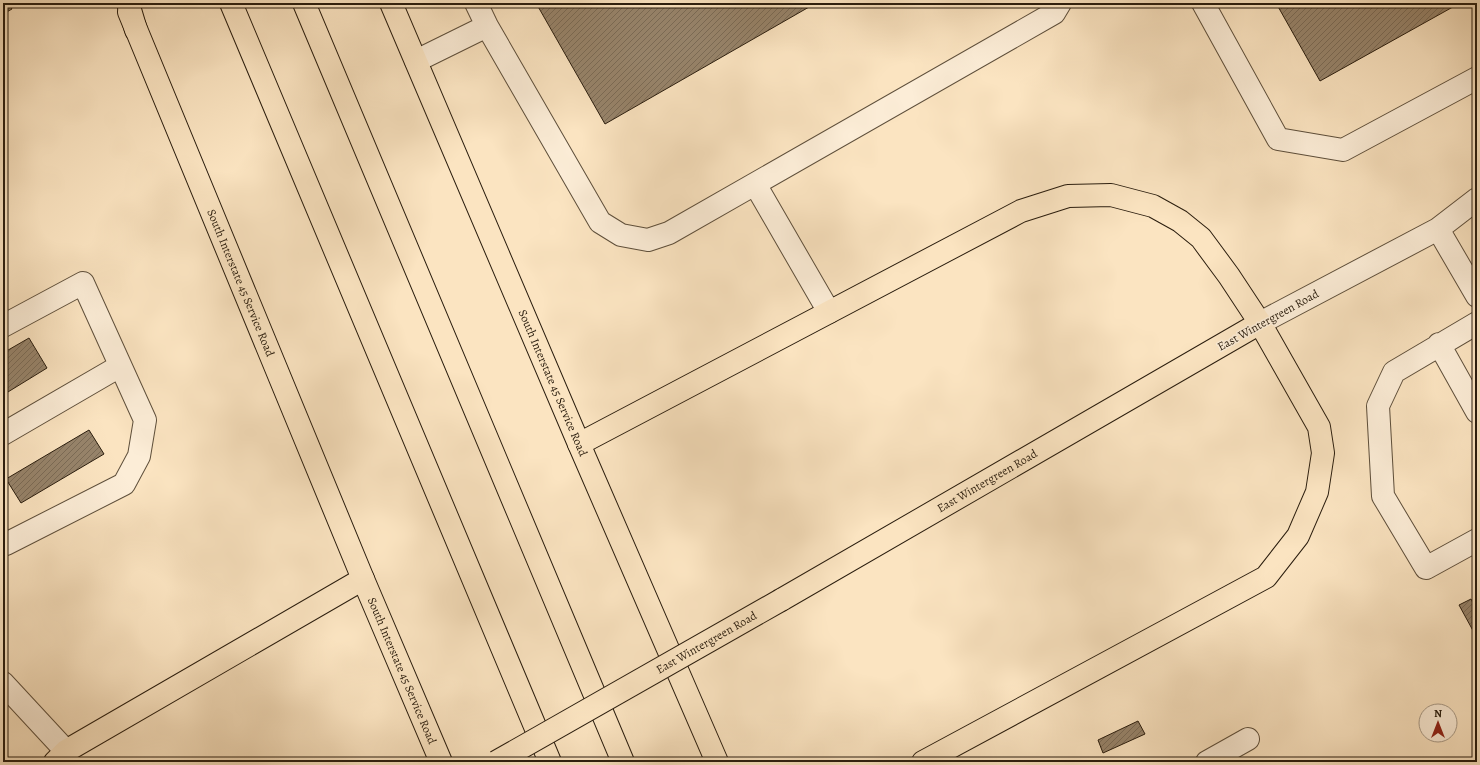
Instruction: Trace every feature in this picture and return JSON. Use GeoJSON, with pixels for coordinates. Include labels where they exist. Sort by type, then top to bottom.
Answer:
{"type":"FeatureCollection","features":[{"type":"Feature","properties":{"kind":"main road","name":"South Interstate 45 Service Road"},"geometry":{"type":"LineString","coordinates":[[127,3],[136,30],[363,579],[441,762]]}},
{"type":"Feature","properties":{"kind":"main road"},"geometry":{"type":"LineString","coordinates":[[231,3],[550,762]]}},
{"type":"Feature","properties":{"kind":"main road"},"geometry":{"type":"LineString","coordinates":[[304,3],[623,762]]}},
{"type":"Feature","properties":{"kind":"main road","name":"South Interstate 45 Service Road"},"geometry":{"type":"LineString","coordinates":[[391,3],[579,444],[717,762]]}},
{"type":"Feature","properties":{"kind":"main road"},"geometry":{"type":"LineString","coordinates":[[579,444],[1021,211],[1068,196],[1111,195],[1153,206],[1180,221],[1201,238],[1229,276],[1260,323],[1319,427],[1323,453],[1317,492],[1298,536],[1266,577],[923,762]]}},
{"type":"Feature","properties":{"kind":"main road","name":"East Wintergreen Road"},"geometry":{"type":"LineString","coordinates":[[496,762],[781,600],[1260,323]]}},
{"type":"Feature","properties":{"kind":"main road"},"geometry":{"type":"LineString","coordinates":[[60,756],[363,579]]}},
{"type":"Feature","properties":{"kind":"street"},"geometry":{"type":"LineString","coordinates":[[476,3],[487,26],[600,222],[621,235],[648,240],[669,233],[1054,13],[1060,3]]}},
{"type":"Feature","properties":{"kind":"street"},"geometry":{"type":"LineString","coordinates":[[1203,3],[1278,139],[1343,150],[1477,78]]}},
{"type":"Feature","properties":{"kind":"street"},"geometry":{"type":"LineString","coordinates":[[416,61],[487,26]]}},
{"type":"Feature","properties":{"kind":"street"},"geometry":{"type":"LineString","coordinates":[[755,184],[829,312]]}},
{"type":"Feature","properties":{"kind":"street","name":"East Wintergreen Road"},"geometry":{"type":"LineString","coordinates":[[1260,323],[1438,229],[1476,201]]}},
{"type":"Feature","properties":{"kind":"street"},"geometry":{"type":"LineString","coordinates":[[1438,229],[1477,296]]}},
{"type":"Feature","properties":{"kind":"street"},"geometry":{"type":"LineString","coordinates":[[3,326],[83,283],[145,420],[139,456],[124,484],[4,546]]}},
{"type":"Feature","properties":{"kind":"street"},"geometry":{"type":"LineString","coordinates":[[1477,322],[1394,372],[1378,406],[1383,496],[1426,568],[1477,540]]}},
{"type":"Feature","properties":{"kind":"street"},"geometry":{"type":"LineString","coordinates":[[1439,344],[1477,412]]}},
{"type":"Feature","properties":{"kind":"street"},"geometry":{"type":"LineString","coordinates":[[3,434],[120,366]]}},
{"type":"Feature","properties":{"kind":"street"},"geometry":{"type":"LineString","coordinates":[[3,684],[60,756]]}},
{"type":"Feature","properties":{"kind":"street"},"geometry":{"type":"LineString","coordinates":[[1207,762],[1248,739]]}},
{"type":"Feature","properties":{"kind":"building"},"geometry":{"type":"Polygon","coordinates":[[[3,3],[8,3],[12,9],[3,14],[3,3]]]}},
{"type":"Feature","properties":{"kind":"building"},"geometry":{"type":"Polygon","coordinates":[[[536,3],[816,3],[605,124],[536,3]]]}},
{"type":"Feature","properties":{"kind":"building"},"geometry":{"type":"Polygon","coordinates":[[[1276,3],[1460,3],[1320,81],[1276,3]]]}},
{"type":"Feature","properties":{"kind":"building"},"geometry":{"type":"Polygon","coordinates":[[[29,338],[47,368],[3,395],[3,353],[29,338]]]}},
{"type":"Feature","properties":{"kind":"building"},"geometry":{"type":"Polygon","coordinates":[[[89,430],[104,454],[21,503],[6,479],[89,430]]]}},
{"type":"Feature","properties":{"kind":"building"},"geometry":{"type":"Polygon","coordinates":[[[1471,599],[1477,611],[1477,638],[1459,605],[1471,599]]]}},
{"type":"Feature","properties":{"kind":"building"},"geometry":{"type":"Polygon","coordinates":[[[1138,721],[1145,734],[1103,753],[1098,740],[1138,721]]]}}]}
